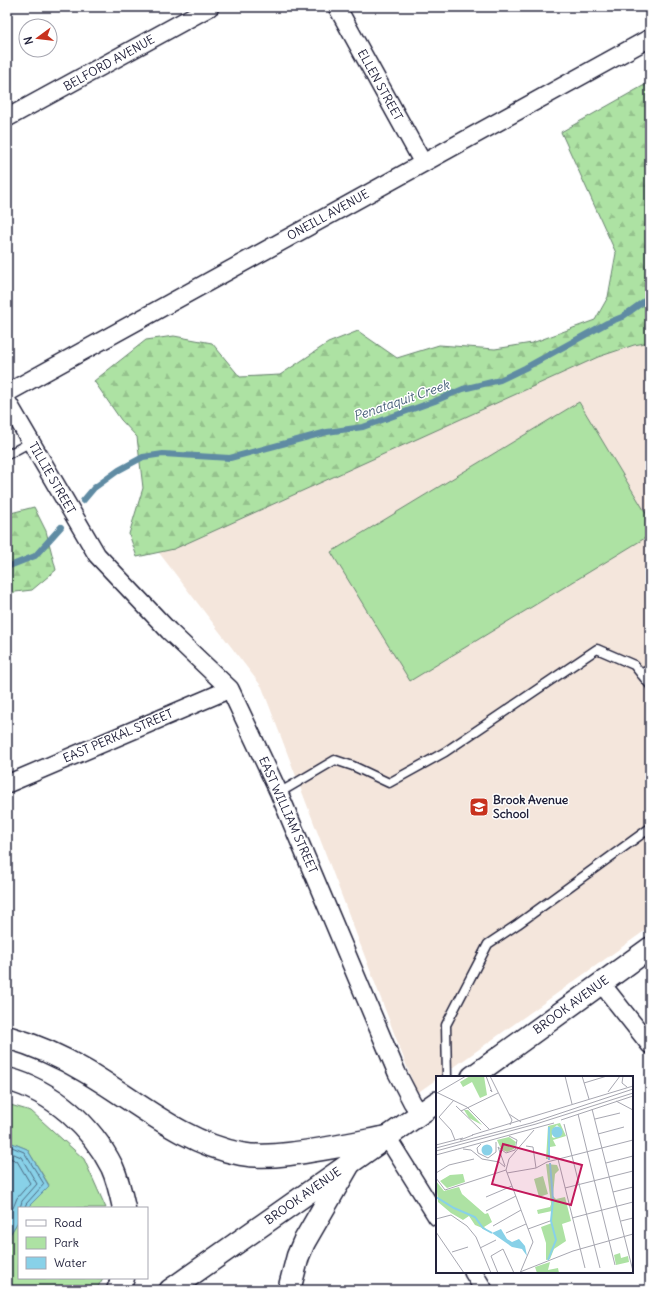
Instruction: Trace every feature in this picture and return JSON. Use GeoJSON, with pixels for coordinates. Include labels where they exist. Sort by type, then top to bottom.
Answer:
{"type":"FeatureCollection","features":[{"type":"Feature","properties":{"kind":"main road"},"geometry":{"type":"LineString","coordinates":[[7,1038],[47,1051],[66,1060],[86,1071],[173,1127],[210,1147],[242,1154],[275,1155],[306,1152],[388,1137]]}},
{"type":"Feature","properties":{"kind":"main road"},"geometry":{"type":"LineString","coordinates":[[7,1079],[40,1092],[65,1108],[88,1131],[112,1167],[124,1207]]}},
{"type":"Feature","properties":{"kind":"main road"},"geometry":{"type":"LineString","coordinates":[[289,1290],[298,1256],[304,1242],[349,1164]]}},
{"type":"Feature","properties":{"kind":"main road"},"geometry":{"type":"LineString","coordinates":[[118,1290],[123,1279]]}},
{"type":"Feature","properties":{"kind":"street","name":"BELFORD AVENUE"},"geometry":{"type":"LineString","coordinates":[[7,118],[210,7]]}},
{"type":"Feature","properties":{"kind":"street","name":"ELLEN STREET"},"geometry":{"type":"LineString","coordinates":[[337,7],[424,163]]}},
{"type":"Feature","properties":{"kind":"street","name":"ONEILL AVENUE"},"geometry":{"type":"LineString","coordinates":[[7,393],[650,38]]}},
{"type":"Feature","properties":{"kind":"street","name":"TILLIE STREET"},"geometry":{"type":"LineString","coordinates":[[7,402],[97,555]]}},
{"type":"Feature","properties":{"kind":"street","name":"EAST WILLIAM STREET"},"geometry":{"type":"LineString","coordinates":[[97,555],[169,631],[230,689],[279,793],[397,1073],[420,1114]]}},
{"type":"Feature","properties":{"kind":"street","name":"EAST PERKAL STREET"},"geometry":{"type":"LineString","coordinates":[[7,784],[230,689]]}},
{"type":"Feature","properties":{"kind":"street","name":"BROOK AVENUE"},"geometry":{"type":"LineString","coordinates":[[473,1076],[650,948]]}},
{"type":"Feature","properties":{"kind":"street"},"geometry":{"type":"LineString","coordinates":[[601,983],[650,1045]]}},
{"type":"Feature","properties":{"kind":"street","name":"BROOK AVENUE"},"geometry":{"type":"LineString","coordinates":[[170,1290],[436,1103]]}},
{"type":"Feature","properties":{"kind":"street"},"geometry":{"type":"LineString","coordinates":[[388,1137],[436,1215]]}},
{"type":"Feature","properties":{"kind":"street"},"geometry":{"type":"LineString","coordinates":[[474,1273],[484,1290]]}},
{"type":"Feature","properties":{"kind":"lane"},"geometry":{"type":"LineString","coordinates":[[7,455],[31,442]]}},
{"type":"Feature","properties":{"kind":"lane"},"geometry":{"type":"LineString","coordinates":[[279,793],[302,781],[335,760],[353,766],[389,784],[444,752],[597,649],[634,665],[650,685]]}},
{"type":"Feature","properties":{"kind":"lane"},"geometry":{"type":"LineString","coordinates":[[641,674],[650,669]]}},
{"type":"Feature","properties":{"kind":"lane"},"geometry":{"type":"LineString","coordinates":[[447,1076],[446,1025],[488,944],[518,924],[650,828]]}},
{"type":"Feature","properties":{"kind":"shaded area","name":"Brook Avenue School"},"geometry":{"type":"Polygon","coordinates":[[[650,325],[650,927],[441,1076],[436,1076],[436,1080],[417,1093],[262,687],[150,541],[650,325]]]}},
{"type":"Feature","properties":{"kind":"green space"},"geometry":{"type":"Polygon","coordinates":[[[650,82],[650,342],[634,345],[598,357],[174,549],[137,557],[129,534],[143,488],[137,437],[121,420],[94,381],[146,340],[174,336],[212,343],[240,377],[280,375],[328,343],[358,331],[397,358],[439,345],[495,349],[532,343],[595,320],[608,297],[616,253],[561,132],[650,82]]]}},
{"type":"Feature","properties":{"kind":"green space"},"geometry":{"type":"Polygon","coordinates":[[[579,402],[650,520],[650,535],[410,681],[331,552],[579,402]]]}},
{"type":"Feature","properties":{"kind":"green space"},"geometry":{"type":"Polygon","coordinates":[[[34,507],[46,531],[56,570],[32,590],[7,593],[7,514],[34,507]]]}},
{"type":"Feature","properties":{"kind":"green space"},"geometry":{"type":"Polygon","coordinates":[[[7,1104],[31,1111],[84,1159],[106,1207],[28,1207],[49,1185],[27,1149],[7,1141],[7,1104]]]}},
{"type":"Feature","properties":{"kind":"green space"},"geometry":{"type":"Polygon","coordinates":[[[18,1222],[18,1279],[102,1279],[96,1290],[7,1290],[7,1239],[18,1222]]]}},
{"type":"Feature","properties":{"kind":"water"},"geometry":{"type":"Polygon","coordinates":[[[7,1141],[27,1149],[49,1186],[28,1207],[18,1207],[18,1222],[7,1239],[7,1141]]]}},
{"type":"Feature","properties":{"kind":"waterway","name":"Penataquit Creek"},"geometry":{"type":"LineString","coordinates":[[83,501],[94,488],[119,470],[143,457],[163,454],[230,458],[327,432],[363,427],[435,401],[463,389],[500,380],[607,323],[622,317],[650,297]]}},
{"type":"Feature","properties":{"kind":"waterway","name":"Penataquit Creek"},"geometry":{"type":"LineString","coordinates":[[7,567],[35,556],[61,527]]}},
{"type":"Feature","properties":{"kind":"place","name":"Brook Avenue School"},"geometry":{"type":"Point","coordinates":[479,807]}}]}
